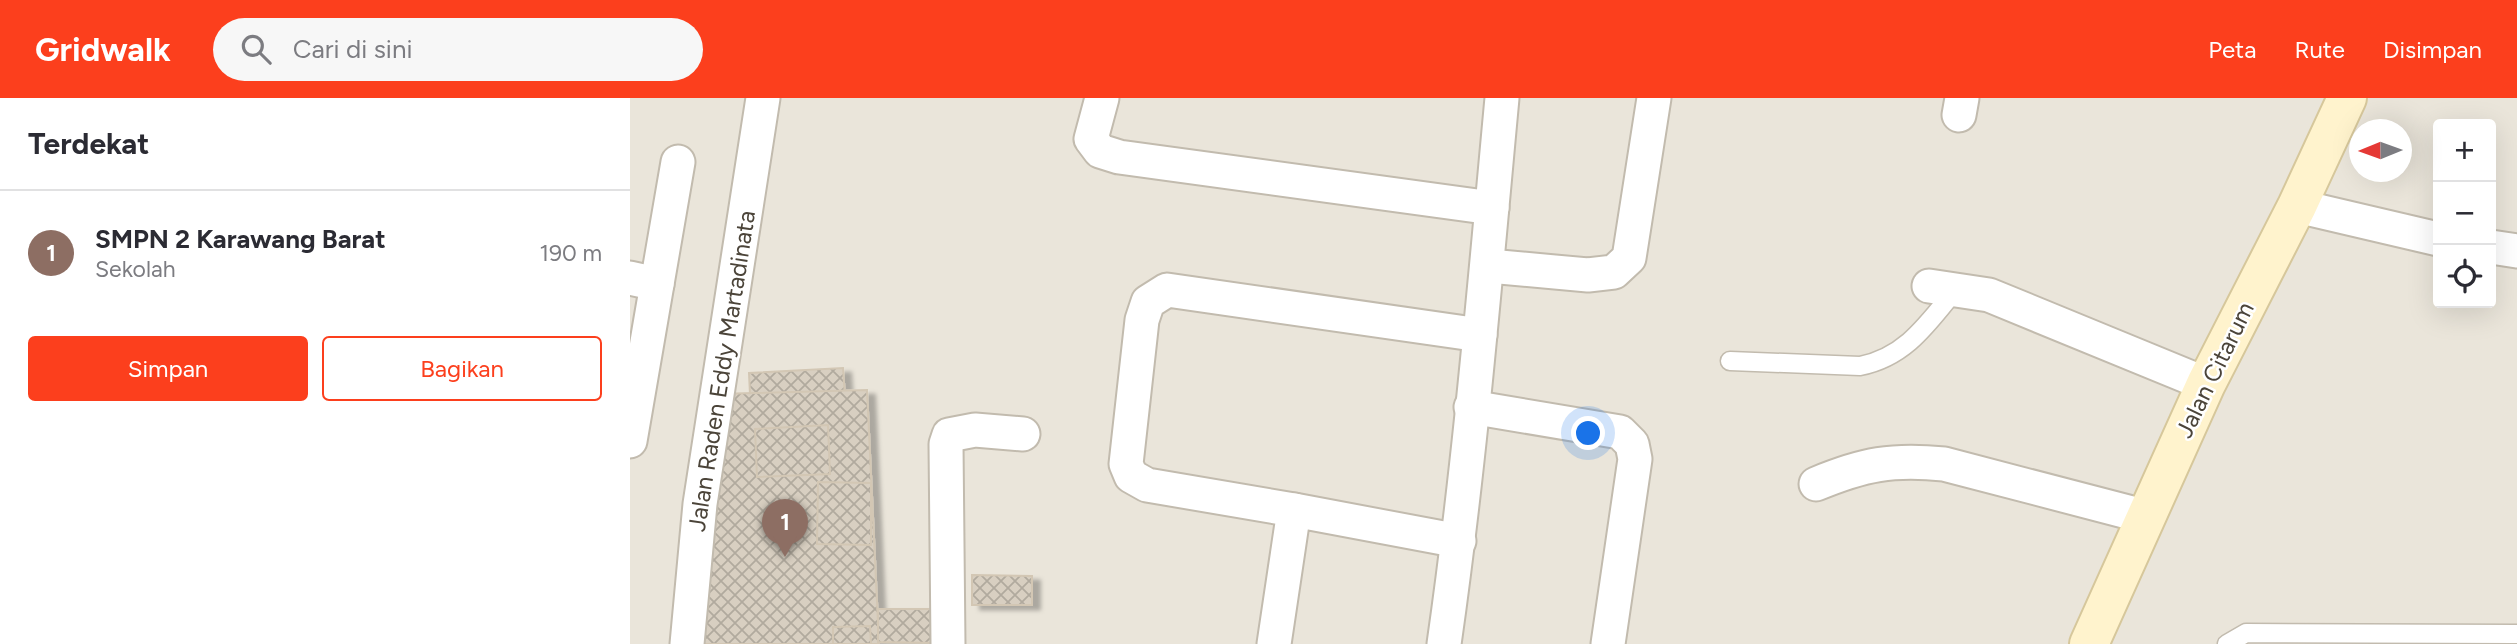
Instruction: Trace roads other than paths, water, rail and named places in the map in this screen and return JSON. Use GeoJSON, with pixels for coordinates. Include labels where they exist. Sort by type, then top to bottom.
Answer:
{"type":"FeatureCollection","features":[{"type":"Feature","properties":{"kind":"street","name":"Jalan Raden Eddy Martadinata"},"geometry":{"type":"LineString","coordinates":[[687,644],[700,504],[763,98]]}},
{"type":"Feature","properties":{"kind":"street"},"geometry":{"type":"LineString","coordinates":[[1102,98],[1091,139],[1100,151],[1119,157],[1492,208]]}},
{"type":"Feature","properties":{"kind":"street"},"geometry":{"type":"LineString","coordinates":[[1444,644],[1459,541],[1471,407],[1489,266],[1502,98]]}},
{"type":"Feature","properties":{"kind":"street"},"geometry":{"type":"LineString","coordinates":[[1489,266],[1588,275],[1614,272],[1629,258],[1654,98]]}},
{"type":"Feature","properties":{"kind":"street","name":"Jalan Citarum"},"geometry":{"type":"LineString","coordinates":[[2089,644],[2206,384],[2297,206],[2347,98]]}},
{"type":"Feature","properties":{"kind":"street"},"geometry":{"type":"LineString","coordinates":[[630,442],[643,281],[678,162]]}},
{"type":"Feature","properties":{"kind":"street"},"geometry":{"type":"LineString","coordinates":[[2297,206],[2433,238]]}},
{"type":"Feature","properties":{"kind":"street"},"geometry":{"type":"LineString","coordinates":[[2496,248],[2517,251]]}},
{"type":"Feature","properties":{"kind":"street"},"geometry":{"type":"LineString","coordinates":[[1942,288],[1989,295],[2206,384]]}},
{"type":"Feature","properties":{"kind":"street"},"geometry":{"type":"LineString","coordinates":[[1459,541],[1147,485],[1131,476],[1126,464],[1142,320],[1148,302],[1167,290],[1480,335]]}},
{"type":"Feature","properties":{"kind":"street"},"geometry":{"type":"LineString","coordinates":[[1471,407],[1620,432],[1632,444],[1635,459],[1608,644]]}},
{"type":"Feature","properties":{"kind":"street"},"geometry":{"type":"LineString","coordinates":[[948,644],[946,444],[949,435],[957,432],[1023,434]]}},
{"type":"Feature","properties":{"kind":"street"},"geometry":{"type":"LineString","coordinates":[[1816,484],[1859,466],[1913,461],[1944,464],[2147,517]]}},
{"type":"Feature","properties":{"kind":"street"},"geometry":{"type":"LineString","coordinates":[[1274,644],[1294,510]]}},
{"type":"Feature","properties":{"kind":"lane"},"geometry":{"type":"LineString","coordinates":[[1730,361],[1860,366],[1881,362],[1914,341],[1942,288]]}},
{"type":"Feature","properties":{"kind":"lane"},"geometry":{"type":"LineString","coordinates":[[2227,644],[2246,632],[2517,634]]}},
{"type":"Feature","properties":{"kind":"place","name":"SMPN 2 Karawang Barat"},"geometry":{"type":"Point","coordinates":[785,557]}}]}
